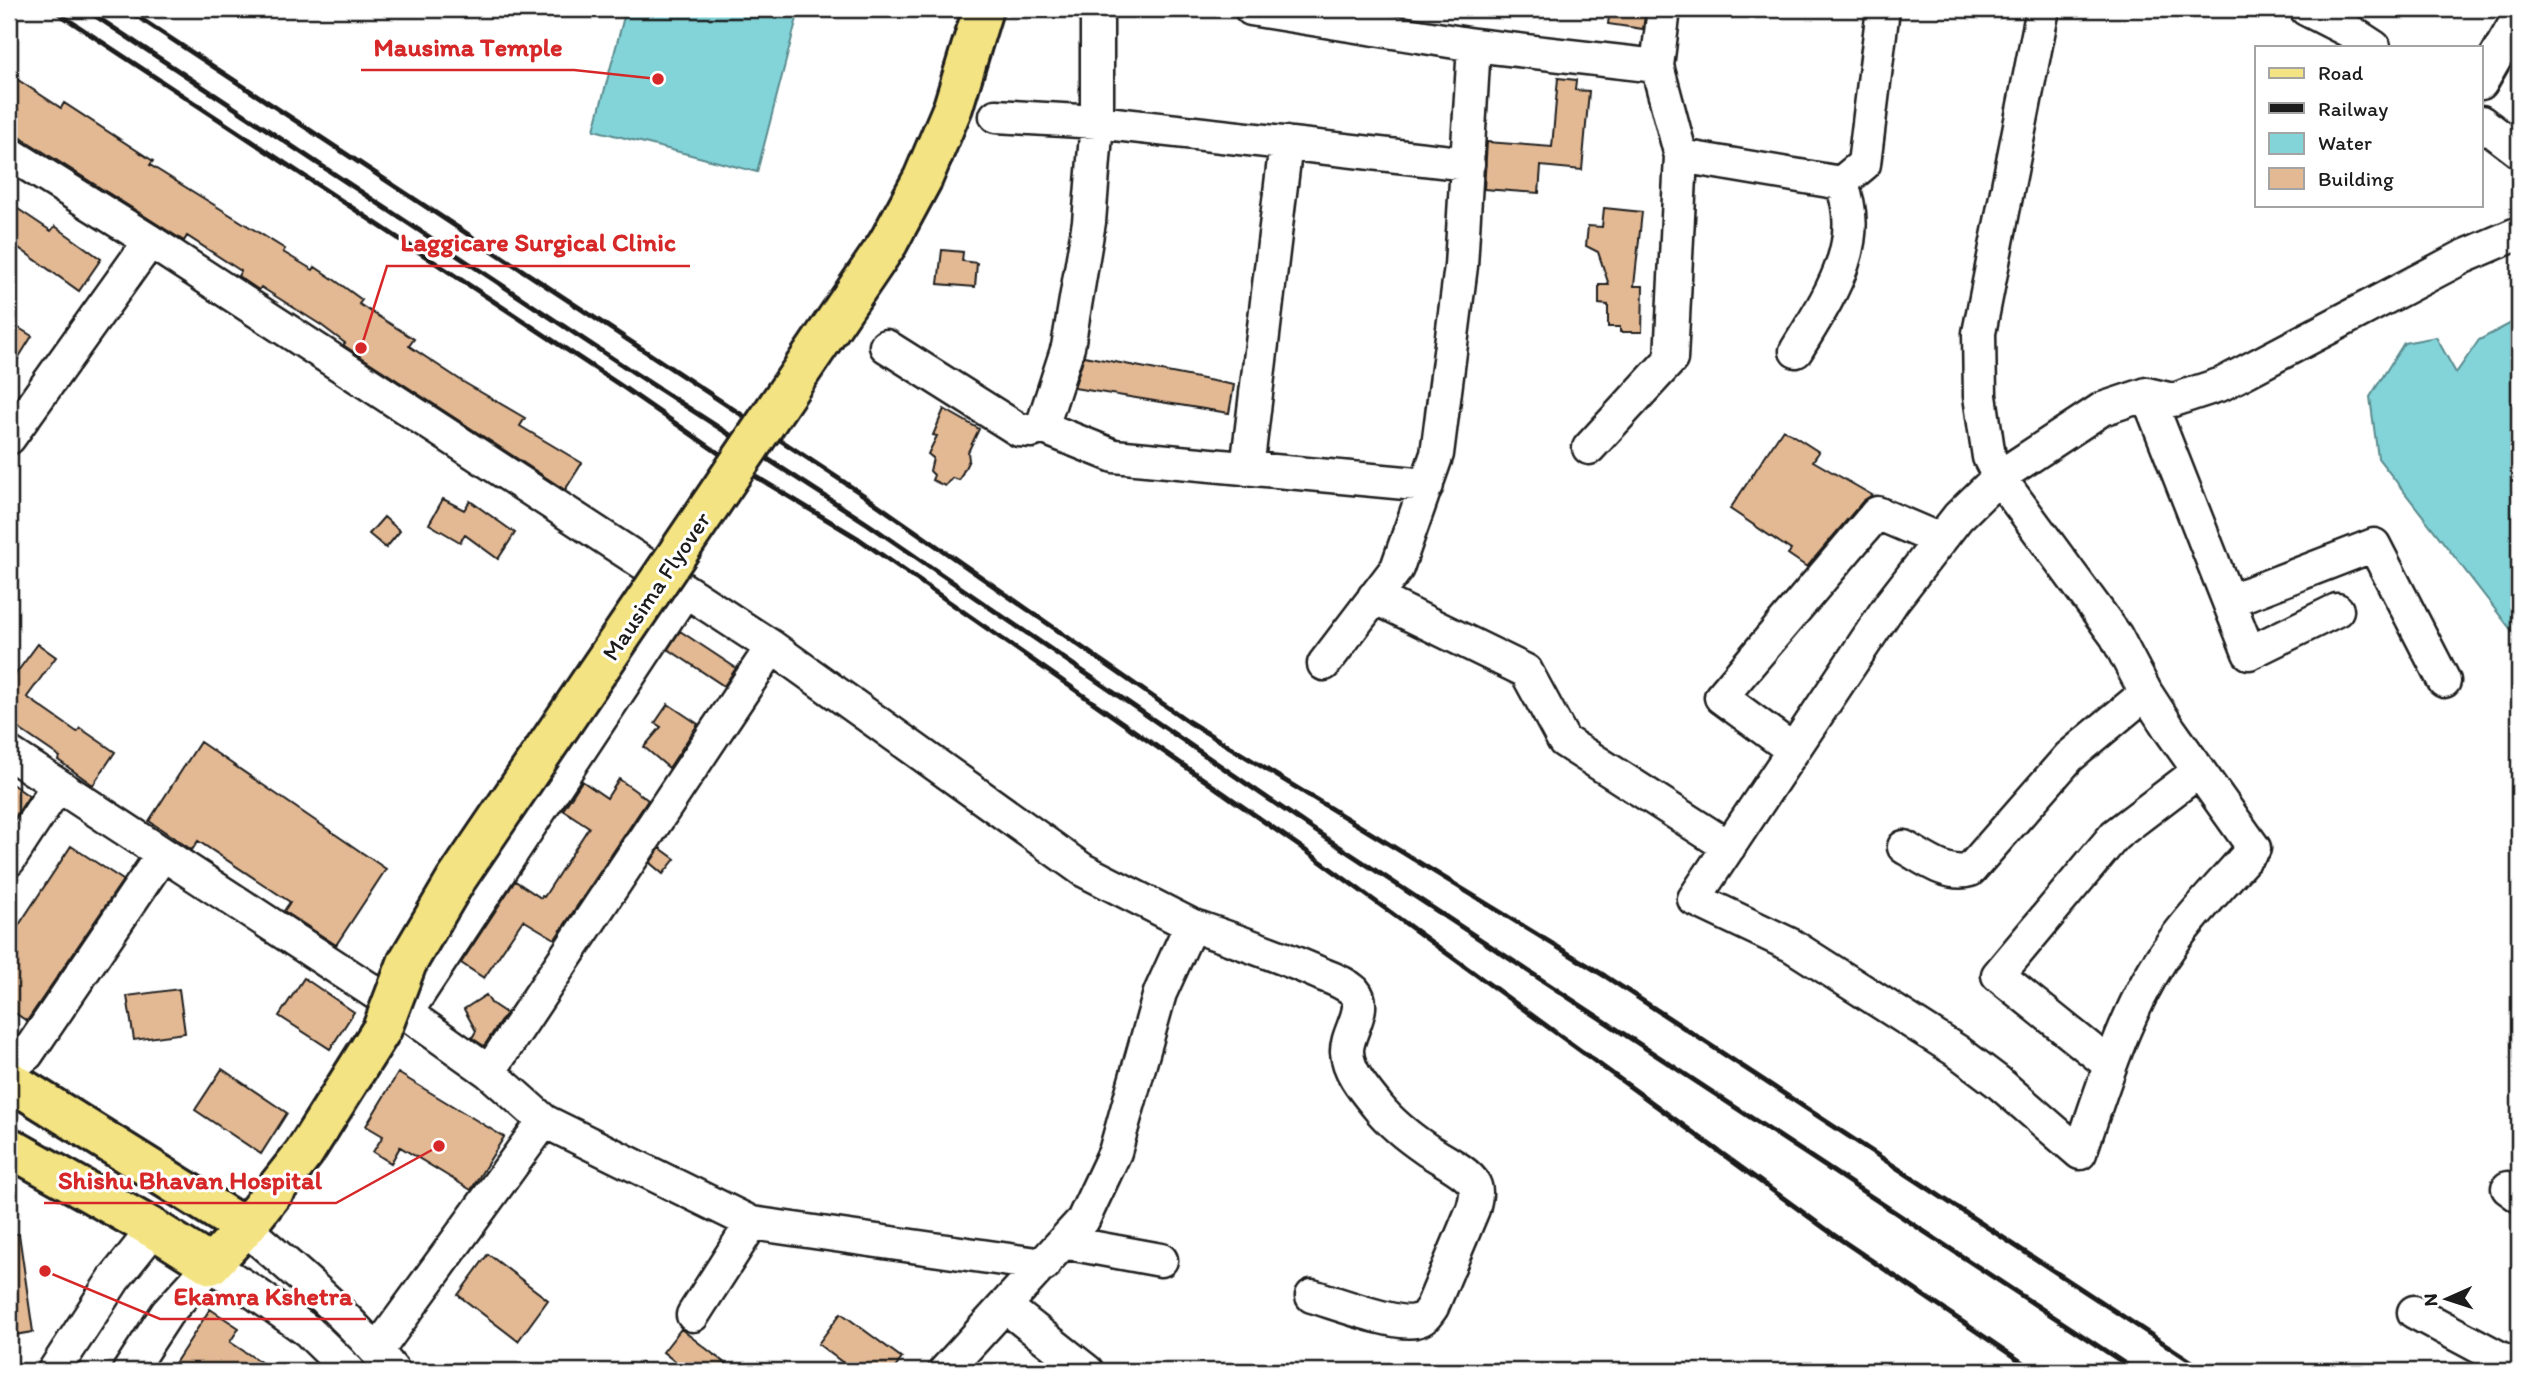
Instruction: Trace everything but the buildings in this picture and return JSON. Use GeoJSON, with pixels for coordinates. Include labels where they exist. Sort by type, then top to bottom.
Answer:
{"type":"FeatureCollection","features":[{"type":"Feature","properties":{"kind":"main road","name":"Mausima Flyover"},"geometry":{"type":"LineString","coordinates":[[211,1265],[245,1228],[304,1153],[394,1021],[407,963],[456,880],[888,243],[923,178],[953,107],[983,9]]}},
{"type":"Feature","properties":{"kind":"main road"},"geometry":{"type":"LineString","coordinates":[[9,1080],[245,1228]]}},
{"type":"Feature","properties":{"kind":"main road"},"geometry":{"type":"LineString","coordinates":[[9,1147],[211,1265]]}},
{"type":"Feature","properties":{"kind":"main road"},"geometry":{"type":"LineString","coordinates":[[153,1229],[180,1188]]}},
{"type":"Feature","properties":{"kind":"street"},"geometry":{"type":"LineString","coordinates":[[886,346],[1019,430],[1032,431],[1042,427],[1049,412],[1070,334],[1089,222],[1097,122],[1097,9]]}},
{"type":"Feature","properties":{"kind":"street"},"geometry":{"type":"LineString","coordinates":[[1251,9],[1474,44],[1657,66]]}},
{"type":"Feature","properties":{"kind":"street"},"geometry":{"type":"LineString","coordinates":[[1590,448],[1671,359],[1681,156],[1657,66],[1664,9]]}},
{"type":"Feature","properties":{"kind":"street"},"geometry":{"type":"LineString","coordinates":[[1681,156],[1841,183],[1864,164],[1883,9]]}},
{"type":"Feature","properties":{"kind":"street"},"geometry":{"type":"LineString","coordinates":[[2043,9],[1979,333],[1980,396],[1989,457],[1999,478],[2116,636],[2146,693],[2254,848],[2172,942],[2134,1006],[2110,1065],[2080,1153],[1998,1082],[1957,1051],[1791,946],[1694,899],[1892,603],[1958,517],[1999,478],[2102,409],[2147,394],[2174,400],[2222,384],[2463,257],[2519,233]]}},
{"type":"Feature","properties":{"kind":"street"},"geometry":{"type":"LineString","coordinates":[[2306,9],[2372,46]]}},
{"type":"Feature","properties":{"kind":"street"},"geometry":{"type":"LineString","coordinates":[[2482,81],[2519,17]]}},
{"type":"Feature","properties":{"kind":"street"},"geometry":{"type":"LineString","coordinates":[[1324,664],[1397,568],[1437,454],[1461,266],[1474,44]]}},
{"type":"Feature","properties":{"kind":"street"},"geometry":{"type":"LineString","coordinates":[[996,116],[1097,122],[1468,163]]}},
{"type":"Feature","properties":{"kind":"street"},"geometry":{"type":"LineString","coordinates":[[2482,123],[2519,151]]}},
{"type":"Feature","properties":{"kind":"street"},"geometry":{"type":"LineString","coordinates":[[1247,469],[1286,143]]}},
{"type":"Feature","properties":{"kind":"street"},"geometry":{"type":"LineString","coordinates":[[9,153],[150,240],[772,647],[1083,870],[1191,925],[1303,965],[1343,983],[1355,992],[1358,1015],[1347,1051],[1350,1068],[1380,1109],[1424,1148],[1460,1171],[1474,1184],[1477,1196],[1432,1307],[1419,1321],[1402,1322],[1312,1296]]}},
{"type":"Feature","properties":{"kind":"street"},"geometry":{"type":"LineString","coordinates":[[1796,351],[1828,298],[1850,244],[1848,204],[1841,183]]}},
{"type":"Feature","properties":{"kind":"street"},"geometry":{"type":"LineString","coordinates":[[9,438],[150,240]]}},
{"type":"Feature","properties":{"kind":"street"},"geometry":{"type":"LineString","coordinates":[[2147,394],[2249,653],[2337,610]]}},
{"type":"Feature","properties":{"kind":"street"},"geometry":{"type":"LineString","coordinates":[[1042,427],[1114,456],[1427,485]]}},
{"type":"Feature","properties":{"kind":"street"},"geometry":{"type":"LineString","coordinates":[[1793,750],[1721,697],[1877,513],[1940,540]]}},
{"type":"Feature","properties":{"kind":"street"},"geometry":{"type":"LineString","coordinates":[[2229,601],[2374,545],[2444,681]]}},
{"type":"Feature","properties":{"kind":"street"},"geometry":{"type":"LineString","coordinates":[[394,1021],[685,590]]}},
{"type":"Feature","properties":{"kind":"street"},"geometry":{"type":"LineString","coordinates":[[1374,597],[1527,671],[1564,741],[1729,847]]}},
{"type":"Feature","properties":{"kind":"street"},"geometry":{"type":"LineString","coordinates":[[489,1072],[772,647]]}},
{"type":"Feature","properties":{"kind":"street"},"geometry":{"type":"LineString","coordinates":[[1904,847],[1944,870],[1960,873],[1970,870],[2069,757],[2146,693]]}},
{"type":"Feature","properties":{"kind":"street"},"geometry":{"type":"LineString","coordinates":[[9,754],[162,855],[394,1021],[489,1072],[544,1121],[752,1223],[1053,1254],[1161,1260]]}},
{"type":"Feature","properties":{"kind":"street"},"geometry":{"type":"LineString","coordinates":[[2110,1065],[1998,975],[2115,835],[2199,772]]}},
{"type":"Feature","properties":{"kind":"street"},"geometry":{"type":"LineString","coordinates":[[9,860],[58,785]]}},
{"type":"Feature","properties":{"kind":"street"},"geometry":{"type":"LineString","coordinates":[[9,1069],[27,1054],[162,855]]}},
{"type":"Feature","properties":{"kind":"street"},"geometry":{"type":"LineString","coordinates":[[945,1371],[1083,1220],[1115,1152],[1160,993],[1191,925]]}},
{"type":"Feature","properties":{"kind":"street"},"geometry":{"type":"LineString","coordinates":[[245,1228],[314,1286],[385,1361],[544,1121]]}},
{"type":"Feature","properties":{"kind":"street"},"geometry":{"type":"LineString","coordinates":[[693,1315],[752,1223]]}},
{"type":"Feature","properties":{"kind":"street"},"geometry":{"type":"LineString","coordinates":[[54,1371],[114,1279],[153,1229]]}},
{"type":"Feature","properties":{"kind":"street"},"geometry":{"type":"LineString","coordinates":[[129,1371],[167,1314],[211,1265],[308,1331],[349,1371]]}},
{"type":"Feature","properties":{"kind":"street"},"geometry":{"type":"LineString","coordinates":[[1006,1307],[1087,1371]]}},
{"type":"Feature","properties":{"kind":"street"},"geometry":{"type":"LineString","coordinates":[[2414,1312],[2519,1368]]}},
{"type":"Feature","properties":{"kind":"water"},"geometry":{"type":"Polygon","coordinates":[[[626,9],[772,9],[797,18],[757,172],[594,130],[626,9]]]}},
{"type":"Feature","properties":{"kind":"water"},"geometry":{"type":"Polygon","coordinates":[[[2519,319],[2519,640],[2378,458],[2370,397],[2404,343],[2436,337],[2456,373],[2479,340],[2519,319]]]}},
{"type":"Feature","properties":{"kind":"railway"},"geometry":{"type":"LineString","coordinates":[[52,9],[623,387],[727,459],[859,539],[1302,848],[1834,1235],[2035,1371]]}},
{"type":"Feature","properties":{"kind":"railway"},"geometry":{"type":"LineString","coordinates":[[85,9],[633,372],[868,524],[1311,828],[2136,1371]]}},
{"type":"Feature","properties":{"kind":"railway"},"geometry":{"type":"LineString","coordinates":[[126,9],[862,494],[1189,722],[1605,976],[2206,1371]]}},
{"type":"Feature","properties":{"kind":"place","name":"Mausima Temple"},"geometry":{"type":"Point","coordinates":[658,79]}},
{"type":"Feature","properties":{"kind":"place","name":"Laggicare Surgical Clinic"},"geometry":{"type":"Point","coordinates":[361,348]}},
{"type":"Feature","properties":{"kind":"place","name":"Shishu Bhavan Hospital"},"geometry":{"type":"Point","coordinates":[439,1146]}},
{"type":"Feature","properties":{"kind":"place","name":"Ekamra Kshetra"},"geometry":{"type":"Point","coordinates":[45,1271]}}]}
